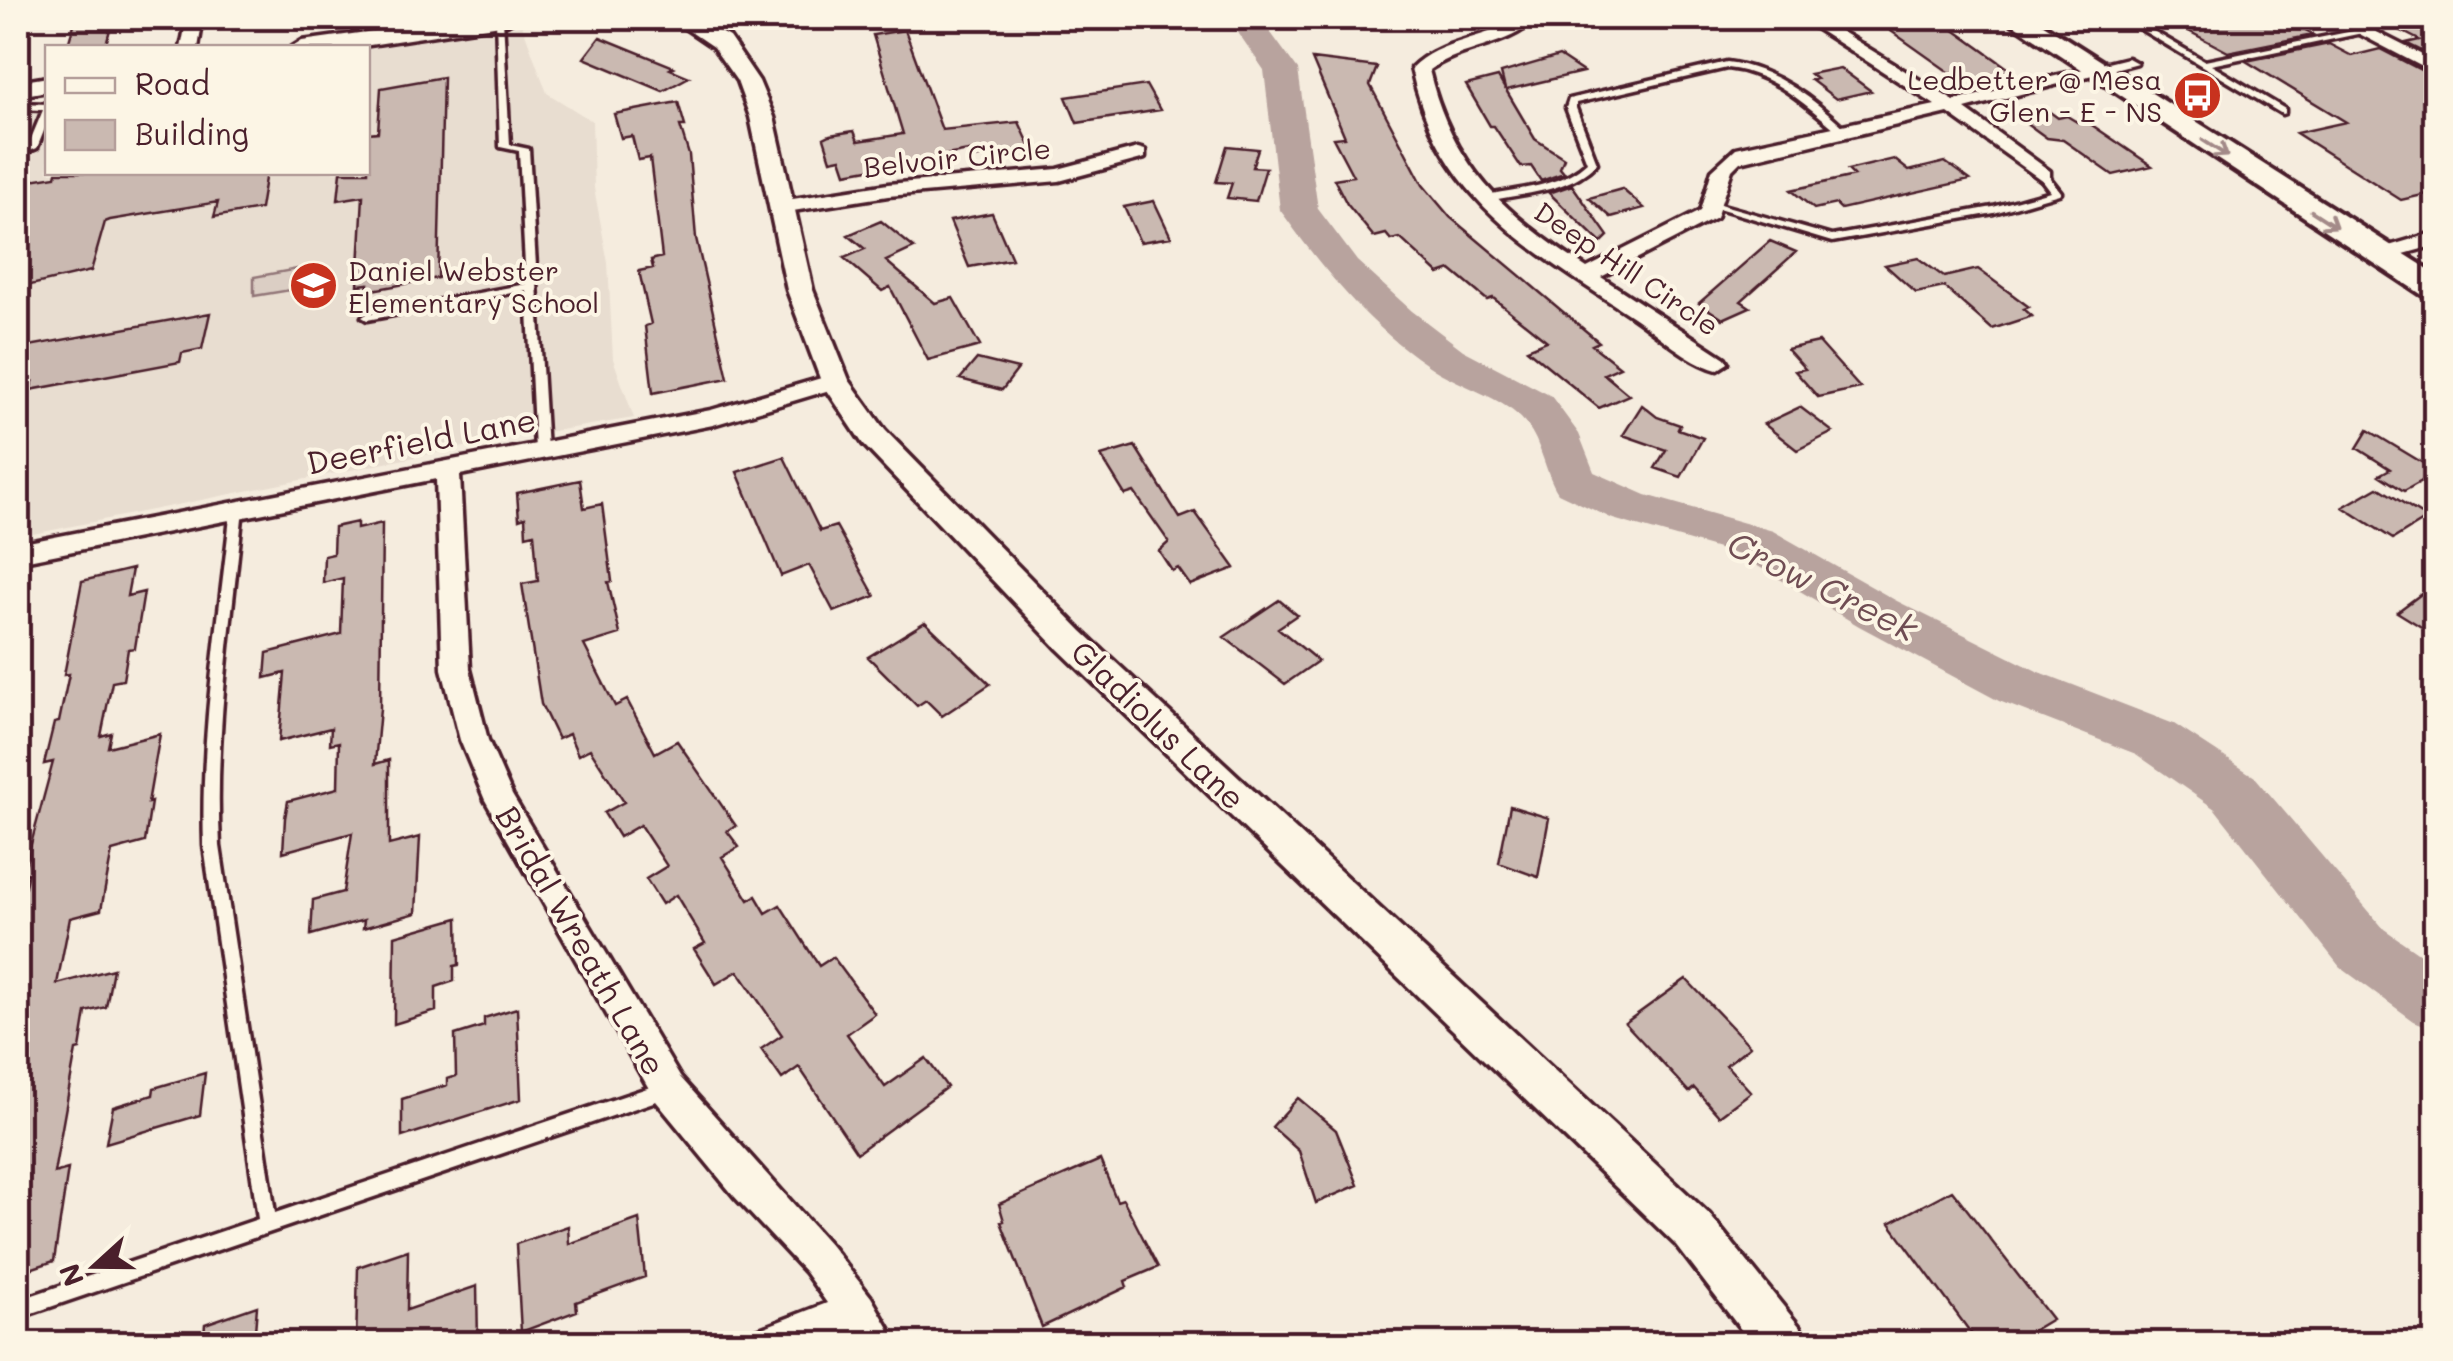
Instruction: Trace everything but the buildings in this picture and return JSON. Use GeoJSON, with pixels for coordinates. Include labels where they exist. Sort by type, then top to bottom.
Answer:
{"type":"FeatureCollection","features":[{"type":"Feature","properties":{"kind":"main road"},"geometry":{"type":"LineString","coordinates":[[2017,18],[2114,66],[2429,246]]}},
{"type":"Feature","properties":{"kind":"main road"},"geometry":{"type":"LineString","coordinates":[[2053,18],[2379,255],[2436,290]]}},
{"type":"Feature","properties":{"kind":"street"},"geometry":{"type":"LineString","coordinates":[[190,45],[195,18]]}},
{"type":"Feature","properties":{"kind":"street"},"geometry":{"type":"LineString","coordinates":[[322,45],[502,18]]}},
{"type":"Feature","properties":{"kind":"street","name":"Gladiolus Lane"},"geometry":{"type":"LineString","coordinates":[[680,18],[721,42],[748,81],[762,118],[800,290],[835,381],[874,437],[1070,640],[1693,1230],[1783,1344]]}},
{"type":"Feature","properties":{"kind":"street","name":"Deep Hill Circle"},"geometry":{"type":"LineString","coordinates":[[1529,18],[1507,33],[1438,55],[1420,68],[1430,112],[1445,145],[1486,198],[1537,244],[1717,362]]}},
{"type":"Feature","properties":{"kind":"street"},"geometry":{"type":"LineString","coordinates":[[1808,18],[1951,108],[2043,175]]}},
{"type":"Feature","properties":{"kind":"street"},"geometry":{"type":"LineString","coordinates":[[2338,18],[2436,69]]}},
{"type":"Feature","properties":{"kind":"street"},"geometry":{"type":"LineString","coordinates":[[1588,275],[1709,214],[1725,160],[1742,152],[1951,108],[2114,66]]}},
{"type":"Feature","properties":{"kind":"street","name":"Belvoir Circle"},"geometry":{"type":"LineString","coordinates":[[780,206],[888,190],[1059,175],[1138,154]]}},
{"type":"Feature","properties":{"kind":"street"},"geometry":{"type":"LineString","coordinates":[[2379,255],[2429,246]]}},
{"type":"Feature","properties":{"kind":"street","name":"Deerfield Lane"},"geometry":{"type":"LineString","coordinates":[[18,553],[712,417],[835,381]]}},
{"type":"Feature","properties":{"kind":"street","name":"Bridal Wreath Lane"},"geometry":{"type":"LineString","coordinates":[[448,467],[456,669],[474,740],[500,800],[668,1089],[747,1184],[818,1258],[879,1344]]}},
{"type":"Feature","properties":{"kind":"street"},"geometry":{"type":"LineString","coordinates":[[771,1344],[858,1310]]}},
{"type":"Feature","properties":{"kind":"lane"},"geometry":{"type":"LineString","coordinates":[[502,18],[505,147],[524,149],[541,450]]}},
{"type":"Feature","properties":{"kind":"lane"},"geometry":{"type":"LineString","coordinates":[[2126,18],[2282,112]]}},
{"type":"Feature","properties":{"kind":"lane"},"geometry":{"type":"LineString","coordinates":[[2204,64],[2363,32]]}},
{"type":"Feature","properties":{"kind":"lane"},"geometry":{"type":"LineString","coordinates":[[1486,198],[1565,180],[1586,170],[1592,163],[1591,154],[1571,108],[1572,100],[1727,65],[1743,66],[1768,77],[1843,131]]}},
{"type":"Feature","properties":{"kind":"lane"},"geometry":{"type":"LineString","coordinates":[[18,153],[32,148],[45,116]]}},
{"type":"Feature","properties":{"kind":"lane"},"geometry":{"type":"LineString","coordinates":[[1713,205],[1832,239],[1994,210],[2056,192],[2043,175]]}},
{"type":"Feature","properties":{"kind":"lane"},"geometry":{"type":"LineString","coordinates":[[367,318],[531,286]]}},
{"type":"Feature","properties":{"kind":"lane"},"geometry":{"type":"LineString","coordinates":[[237,508],[209,735],[208,788],[212,846],[268,1224]]}},
{"type":"Feature","properties":{"kind":"lane"},"geometry":{"type":"LineString","coordinates":[[18,1309],[668,1089]]}},
{"type":"Feature","properties":{"kind":"shaded area","name":"Daniel Webster Elementary School"},"geometry":{"type":"Polygon","coordinates":[[[522,25],[547,93],[592,121],[594,188],[608,263],[613,359],[634,418],[504,439],[18,537],[18,103],[45,99],[45,175],[370,175],[370,49],[522,25]]]}},
{"type":"Feature","properties":{"kind":"shaded area"},"geometry":{"type":"Polygon","coordinates":[[[297,269],[306,274],[303,288],[254,296],[254,277],[297,269]]]}},
{"type":"Feature","properties":{"kind":"waterway","name":"Crow Creek"},"geometry":{"type":"LineString","coordinates":[[1244,18],[1281,70],[1299,210],[1343,269],[1397,320],[1448,359],[1535,406],[1557,434],[1574,482],[1630,507],[1756,543],[1877,613],[2018,686],[2155,739],[2235,793],[2362,948],[2436,1001]]}},
{"type":"Feature","properties":{"kind":"place","name":"Ledbetter @ Mesa Glen - E - NS"},"geometry":{"type":"Point","coordinates":[2197,95]}},
{"type":"Feature","properties":{"kind":"place","name":"Daniel Webster Elementary School"},"geometry":{"type":"Point","coordinates":[313,286]}}]}
